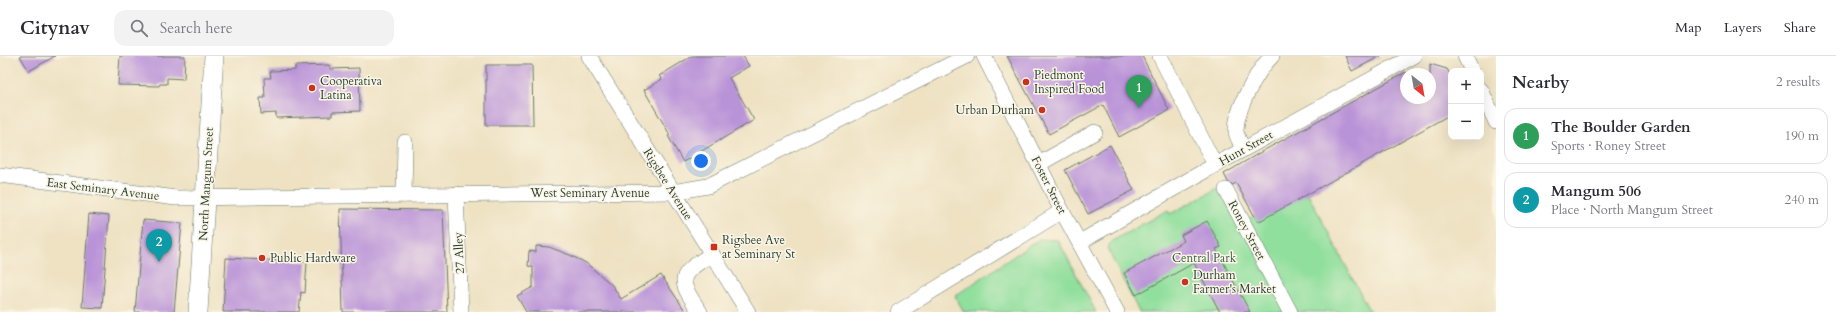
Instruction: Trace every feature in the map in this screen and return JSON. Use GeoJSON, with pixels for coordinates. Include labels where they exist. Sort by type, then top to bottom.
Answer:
{"type":"FeatureCollection","features":[{"type":"Feature","properties":{"kind":"main road","name":"North Mangum Street"},"geometry":{"type":"LineString","coordinates":[[198,312],[214,56]]}},
{"type":"Feature","properties":{"kind":"street","name":"Rigsbee Avenue"},"geometry":{"type":"LineString","coordinates":[[589,56],[747,312]]}},
{"type":"Feature","properties":{"kind":"street","name":"West Seminary Avenue"},"geometry":{"type":"LineString","coordinates":[[206,198],[673,192],[708,186],[967,56]]}},
{"type":"Feature","properties":{"kind":"street","name":"Foster Street"},"geometry":{"type":"LineString","coordinates":[[984,56],[1062,211],[1117,312]]}},
{"type":"Feature","properties":{"kind":"street"},"geometry":{"type":"LineString","coordinates":[[1160,56],[1215,165]]}},
{"type":"Feature","properties":{"kind":"street"},"geometry":{"type":"LineString","coordinates":[[1243,149],[1236,132],[1241,109],[1261,67],[1272,56]]}},
{"type":"Feature","properties":{"kind":"street","name":"Hunt Street"},"geometry":{"type":"LineString","coordinates":[[1080,242],[1243,149],[1414,56]]}},
{"type":"Feature","properties":{"kind":"street"},"geometry":{"type":"LineString","coordinates":[[1465,56],[1471,68]]}},
{"type":"Feature","properties":{"kind":"street"},"geometry":{"type":"LineString","coordinates":[[1484,95],[1494,113]]}},
{"type":"Feature","properties":{"kind":"street"},"geometry":{"type":"LineString","coordinates":[[1038,164],[1095,132]]}},
{"type":"Feature","properties":{"kind":"street"},"geometry":{"type":"LineString","coordinates":[[404,195],[405,142]]}},
{"type":"Feature","properties":{"kind":"street","name":"East Seminary Avenue"},"geometry":{"type":"LineString","coordinates":[[0,175],[149,195],[176,198],[206,198]]}},
{"type":"Feature","properties":{"kind":"street","name":"Roney Street"},"geometry":{"type":"LineString","coordinates":[[1226,190],[1290,312]]}},
{"type":"Feature","properties":{"kind":"street","name":"27 Alley"},"geometry":{"type":"LineString","coordinates":[[456,194],[461,312]]}},
{"type":"Feature","properties":{"kind":"street"},"geometry":{"type":"LineString","coordinates":[[898,312],[1062,211]]}},
{"type":"Feature","properties":{"kind":"street"},"geometry":{"type":"LineString","coordinates":[[700,312],[688,294],[683,277],[690,267],[712,254]]}},
{"type":"Feature","properties":{"kind":"green space","name":"Central Park"},"geometry":{"type":"Polygon","coordinates":[[[1225,184],[1245,221],[1305,188],[1370,312],[1139,312],[1107,248],[1112,241],[1168,210],[1170,214],[1225,184]]]}},
{"type":"Feature","properties":{"kind":"green space"},"geometry":{"type":"Polygon","coordinates":[[[1039,239],[1058,240],[1096,312],[964,312],[955,296],[1039,239]]]}},
{"type":"Feature","properties":{"kind":"building"},"geometry":{"type":"Polygon","coordinates":[[[20,56],[55,56],[29,71],[20,56]]]}},
{"type":"Feature","properties":{"kind":"building"},"geometry":{"type":"Polygon","coordinates":[[[120,56],[185,56],[184,79],[167,78],[167,84],[160,84],[159,86],[118,85],[120,56]]]}},
{"type":"Feature","properties":{"kind":"building"},"geometry":{"type":"Polygon","coordinates":[[[692,56],[743,56],[749,66],[729,78],[754,120],[683,162],[668,136],[670,135],[644,90],[662,79],[659,76],[692,56]]]}},
{"type":"Feature","properties":{"kind":"building"},"geometry":{"type":"Polygon","coordinates":[[[1007,56],[1142,56],[1169,110],[1119,137],[1103,105],[1049,134],[1007,56]]]}},
{"type":"Feature","properties":{"kind":"building"},"geometry":{"type":"Polygon","coordinates":[[[1345,56],[1381,56],[1352,71],[1345,56]]]}},
{"type":"Feature","properties":{"kind":"building"},"geometry":{"type":"Polygon","coordinates":[[[1430,64],[1447,69],[1448,71],[1448,116],[1258,222],[1236,183],[1233,185],[1228,182],[1224,174],[1400,75],[1400,104],[1436,104],[1436,68],[1430,68],[1430,64]]]}},
{"type":"Feature","properties":{"kind":"building","name":"Cooperativa Latina"},"geometry":{"type":"Polygon","coordinates":[[[330,65],[330,69],[359,68],[360,111],[332,112],[332,116],[276,118],[276,113],[261,114],[260,98],[265,98],[264,78],[271,78],[270,71],[295,70],[295,66],[330,65]]]}},
{"type":"Feature","properties":{"kind":"building"},"geometry":{"type":"Polygon","coordinates":[[[486,65],[532,65],[533,125],[486,125],[486,65]]]}},
{"type":"Feature","properties":{"kind":"building"},"geometry":{"type":"Polygon","coordinates":[[[1110,145],[1134,190],[1088,214],[1065,170],[1110,145]]]}},
{"type":"Feature","properties":{"kind":"building"},"geometry":{"type":"Polygon","coordinates":[[[340,209],[443,210],[447,312],[343,312],[340,209]]]}},
{"type":"Feature","properties":{"kind":"building"},"geometry":{"type":"Polygon","coordinates":[[[89,214],[109,216],[102,308],[82,307],[89,214]]]}},
{"type":"Feature","properties":{"kind":"building"},"geometry":{"type":"Polygon","coordinates":[[[143,220],[182,223],[174,312],[135,312],[143,220]]]}},
{"type":"Feature","properties":{"kind":"building"},"geometry":{"type":"Polygon","coordinates":[[[1207,221],[1221,247],[1216,249],[1250,312],[1220,312],[1194,263],[1136,295],[1124,273],[1184,241],[1181,235],[1207,221]]]}},
{"type":"Feature","properties":{"kind":"building"},"geometry":{"type":"Polygon","coordinates":[[[536,246],[549,247],[586,263],[612,285],[621,299],[661,275],[686,312],[526,312],[517,296],[533,287],[533,267],[528,266],[529,251],[536,252],[536,246]]]}},
{"type":"Feature","properties":{"kind":"building"},"geometry":{"type":"Polygon","coordinates":[[[226,258],[307,262],[305,293],[301,292],[299,312],[223,312],[226,258]]]}},
{"type":"Feature","properties":{"kind":"place","name":"Piedmont Inspired Food"},"geometry":{"type":"Point","coordinates":[1026,82]}},
{"type":"Feature","properties":{"kind":"place","name":"Cooperativa Latina"},"geometry":{"type":"Point","coordinates":[312,88]}},
{"type":"Feature","properties":{"kind":"place","name":"The Boulder Garden"},"geometry":{"type":"Point","coordinates":[1139,108]}},
{"type":"Feature","properties":{"kind":"place","name":"Urban Durham"},"geometry":{"type":"Point","coordinates":[1042,110]}},
{"type":"Feature","properties":{"kind":"place","name":"Rigsbee Ave at Seminary St"},"geometry":{"type":"Point","coordinates":[714,247]}},
{"type":"Feature","properties":{"kind":"place","name":"Public Hardware"},"geometry":{"type":"Point","coordinates":[262,258]}},
{"type":"Feature","properties":{"kind":"place","name":"Mangum 506"},"geometry":{"type":"Point","coordinates":[159,262]}},
{"type":"Feature","properties":{"kind":"place","name":"Durham Farmer's Market"},"geometry":{"type":"Point","coordinates":[1185,282]}}]}
